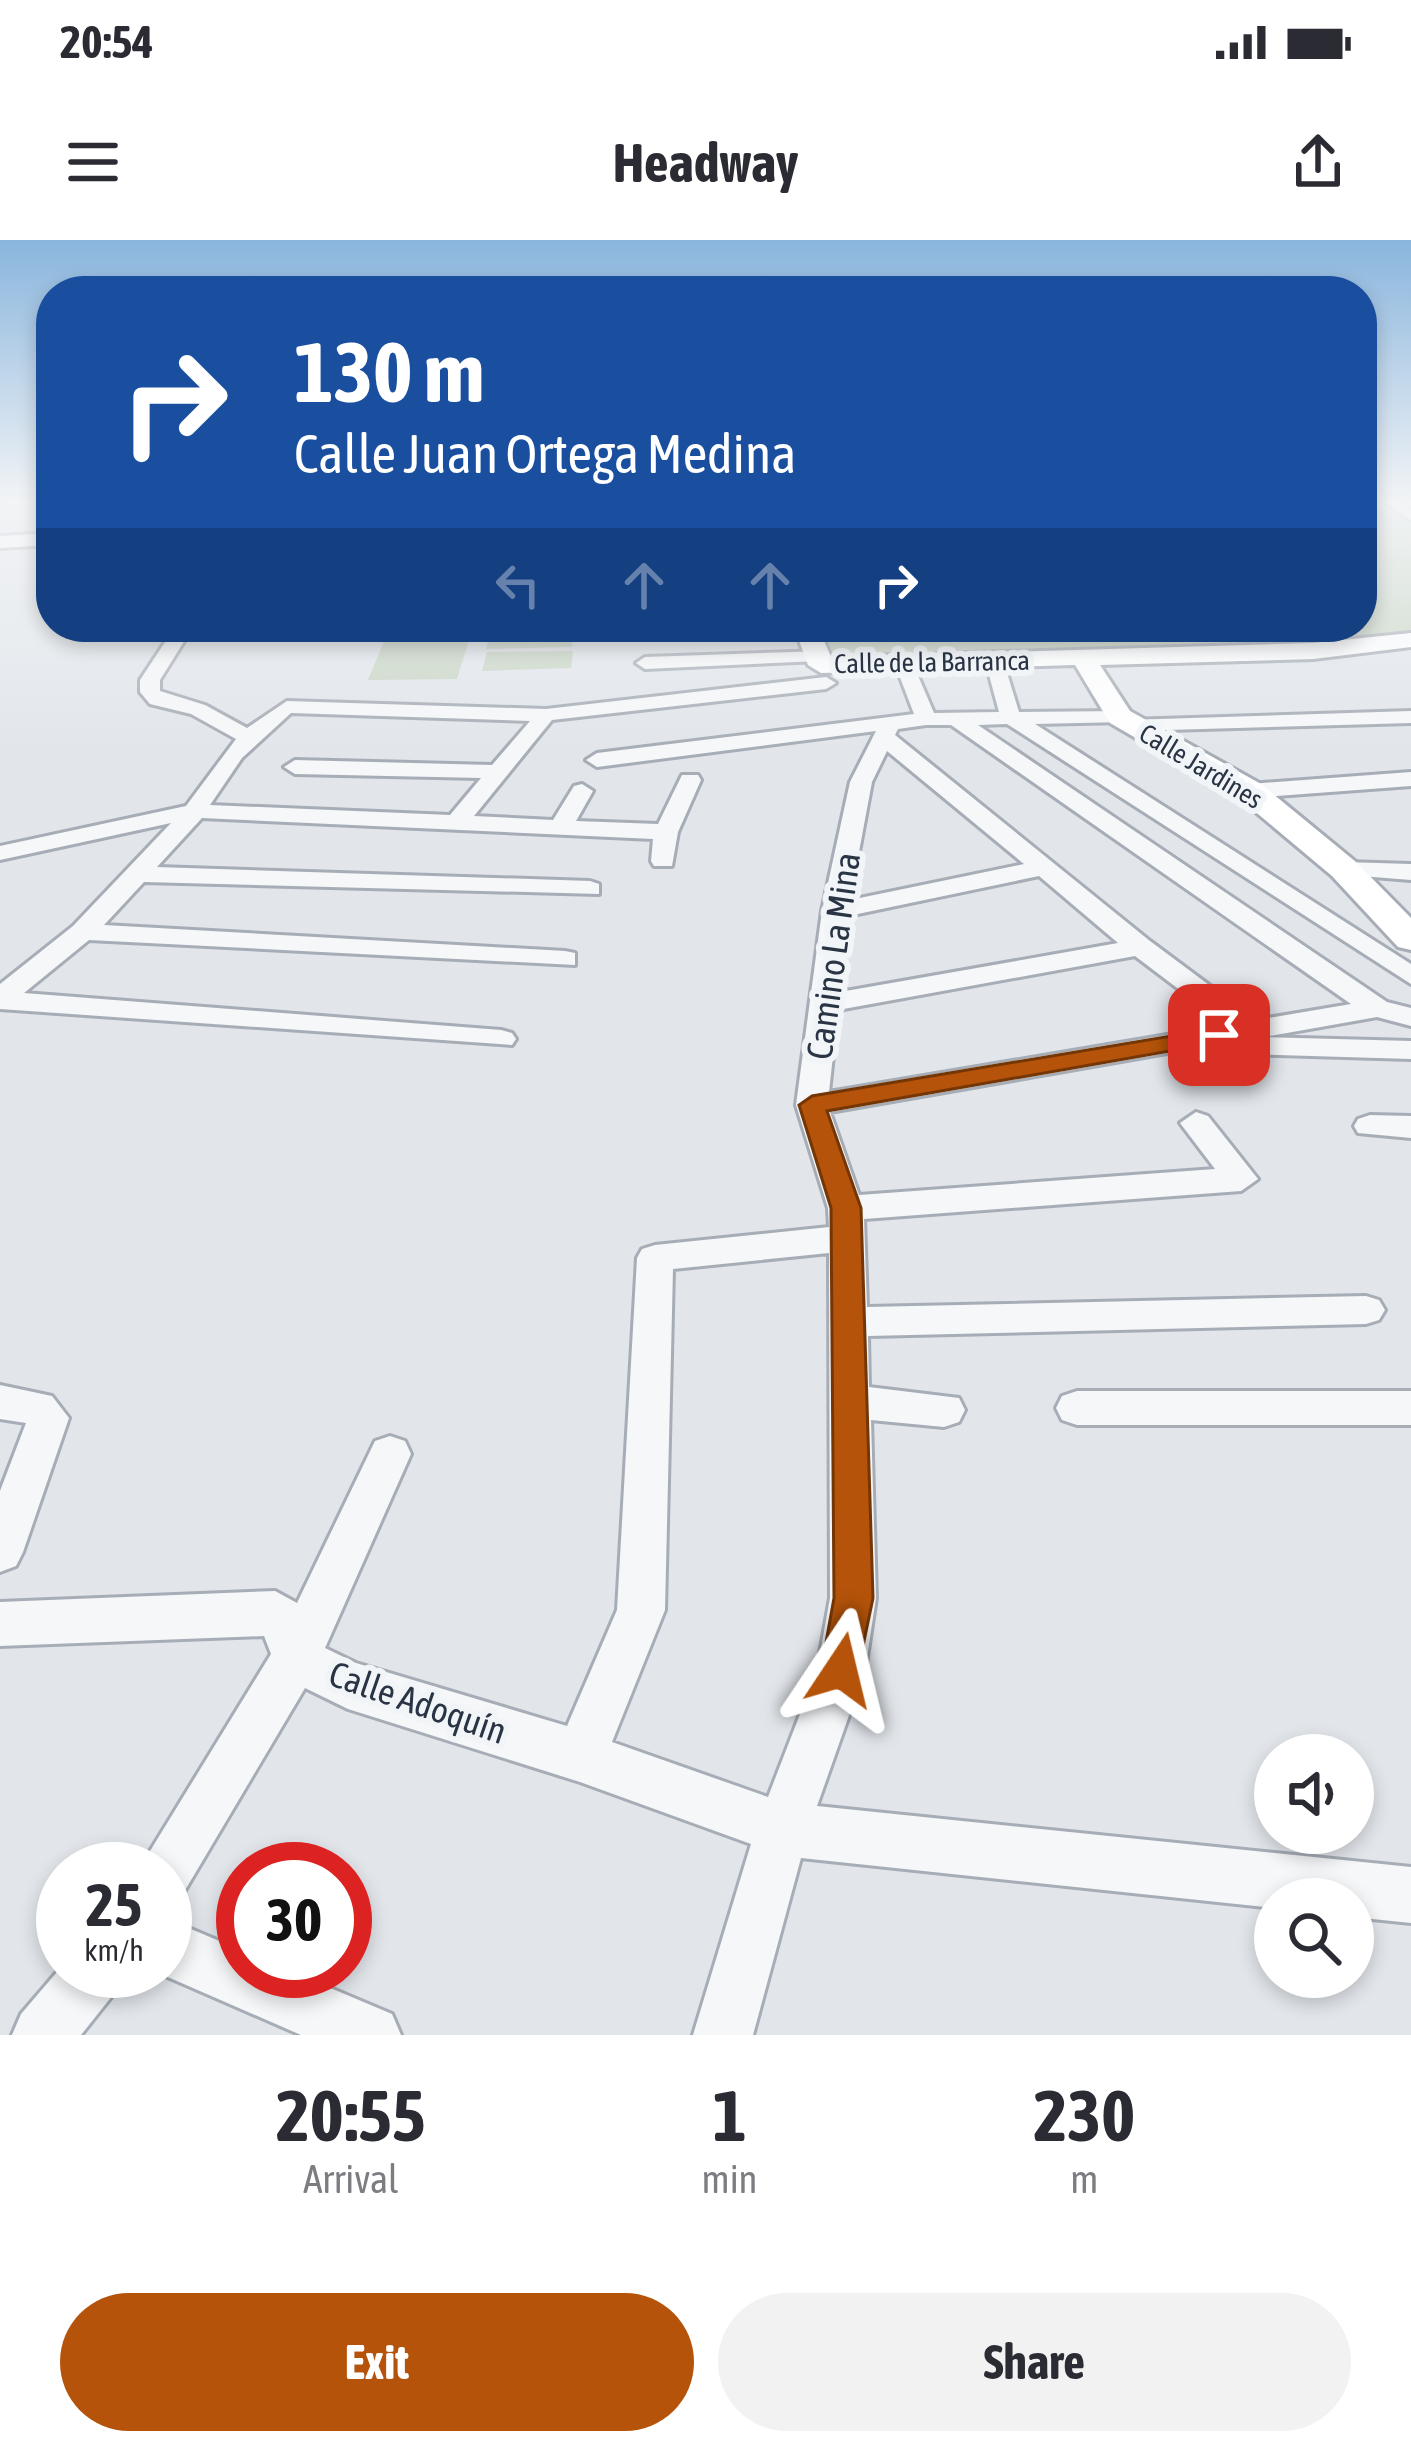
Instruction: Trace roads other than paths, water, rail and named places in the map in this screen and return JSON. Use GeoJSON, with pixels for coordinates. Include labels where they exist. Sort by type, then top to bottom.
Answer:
{"type":"FeatureCollection","features":[{"type":"Feature","properties":{"kind":"main road"},"geometry":{"type":"LineString","coordinates":[[1084,659],[1341,650],[1411,640]]}},
{"type":"Feature","properties":{"kind":"main road","name":"Calle de la Barranca"},"geometry":{"type":"LineString","coordinates":[[811,642],[829,691],[904,664],[1084,659]]}},
{"type":"Feature","properties":{"kind":"main road","name":"Calle Jardines"},"geometry":{"type":"LineString","coordinates":[[1084,659],[1126,721],[1250,791],[1344,869],[1411,940]]}},
{"type":"Feature","properties":{"kind":"street"},"geometry":{"type":"LineString","coordinates":[[174,642],[150,680],[150,692],[158,700],[197,709],[249,739]]}},
{"type":"Feature","properties":{"kind":"street"},"geometry":{"type":"LineString","coordinates":[[994,660],[1011,718],[1411,976]]}},
{"type":"Feature","properties":{"kind":"street"},"geometry":{"type":"LineString","coordinates":[[645,663],[829,691],[900,727],[1042,868],[1250,1029]]}},
{"type":"Feature","properties":{"kind":"street"},"geometry":{"type":"LineString","coordinates":[[900,727],[904,664]]}},
{"type":"Feature","properties":{"kind":"street"},"geometry":{"type":"LineString","coordinates":[[0,999],[83,932],[140,874],[196,812],[201,797],[249,739],[281,709],[296,705],[546,715],[829,691]]}},
{"type":"Feature","properties":{"kind":"street"},"geometry":{"type":"LineString","coordinates":[[596,760],[829,691]]}},
{"type":"Feature","properties":{"kind":"street"},"geometry":{"type":"LineString","coordinates":[[455,824],[546,715]]}},
{"type":"Feature","properties":{"kind":"street"},"geometry":{"type":"LineString","coordinates":[[900,727],[955,718],[1411,717]]}},
{"type":"Feature","properties":{"kind":"street"},"geometry":{"type":"LineString","coordinates":[[955,718],[1377,1007],[1411,1016]]}},
{"type":"Feature","properties":{"kind":"street","name":"Camino La Mina"},"geometry":{"type":"LineString","coordinates":[[722,2035],[782,1829],[841,1670],[854,1598],[846,1223],[812,1105],[836,911],[861,782],[900,727]]}},
{"type":"Feature","properties":{"kind":"street"},"geometry":{"type":"LineString","coordinates":[[295,767],[498,772]]}},
{"type":"Feature","properties":{"kind":"street"},"geometry":{"type":"LineString","coordinates":[[1250,791],[1411,779]]}},
{"type":"Feature","properties":{"kind":"street"},"geometry":{"type":"LineString","coordinates":[[663,861],[666,832],[690,780]]}},
{"type":"Feature","properties":{"kind":"street"},"geometry":{"type":"LineString","coordinates":[[560,828],[582,791]]}},
{"type":"Feature","properties":{"kind":"street"},"geometry":{"type":"LineString","coordinates":[[0,853],[196,812],[666,832]]}},
{"type":"Feature","properties":{"kind":"street"},"geometry":{"type":"LineString","coordinates":[[836,911],[1042,868]]}},
{"type":"Feature","properties":{"kind":"street"},"geometry":{"type":"LineString","coordinates":[[1344,869],[1411,872]]}},
{"type":"Feature","properties":{"kind":"street"},"geometry":{"type":"LineString","coordinates":[[140,874],[590,889]]}},
{"type":"Feature","properties":{"kind":"street"},"geometry":{"type":"LineString","coordinates":[[83,932],[565,959]]}},
{"type":"Feature","properties":{"kind":"street"},"geometry":{"type":"LineString","coordinates":[[823,1004],[1140,947]]}},
{"type":"Feature","properties":{"kind":"street"},"geometry":{"type":"LineString","coordinates":[[0,999],[502,1039]]}},
{"type":"Feature","properties":{"kind":"street"},"geometry":{"type":"LineString","coordinates":[[812,1105],[1377,1007]]}},
{"type":"Feature","properties":{"kind":"street"},"geometry":{"type":"LineString","coordinates":[[1187,1041],[1411,1050]]}},
{"type":"Feature","properties":{"kind":"street"},"geometry":{"type":"LineString","coordinates":[[580,1756],[640,1610],[655,1258],[846,1223],[1240,1179],[1196,1124]]}},
{"type":"Feature","properties":{"kind":"street"},"geometry":{"type":"LineString","coordinates":[[1370,1126],[1411,1127]]}},
{"type":"Feature","properties":{"kind":"street"},"geometry":{"type":"LineString","coordinates":[[849,1322],[1366,1310]]}},
{"type":"Feature","properties":{"kind":"street"},"geometry":{"type":"LineString","coordinates":[[0,1402],[37,1408],[48,1418],[46,1436],[0,1552]]}},
{"type":"Feature","properties":{"kind":"street"},"geometry":{"type":"LineString","coordinates":[[851,1402],[944,1410]]}},
{"type":"Feature","properties":{"kind":"street"},"geometry":{"type":"LineString","coordinates":[[1077,1408],[1411,1408]]}},
{"type":"Feature","properties":{"kind":"street"},"geometry":{"type":"LineString","coordinates":[[184,1842],[296,1658],[390,1454]]}},
{"type":"Feature","properties":{"kind":"street","name":"Calle Adoquín"},"geometry":{"type":"LineString","coordinates":[[0,1624],[275,1613],[292,1632],[296,1658],[347,1685],[580,1756],[782,1829],[1411,1895]]}},
{"type":"Feature","properties":{"kind":"street"},"geometry":{"type":"LineString","coordinates":[[192,1959],[371,2035]]}},
{"type":"Feature","properties":{"kind":"street"},"geometry":{"type":"LineString","coordinates":[[42,2035],[73,1998]]}}]}
